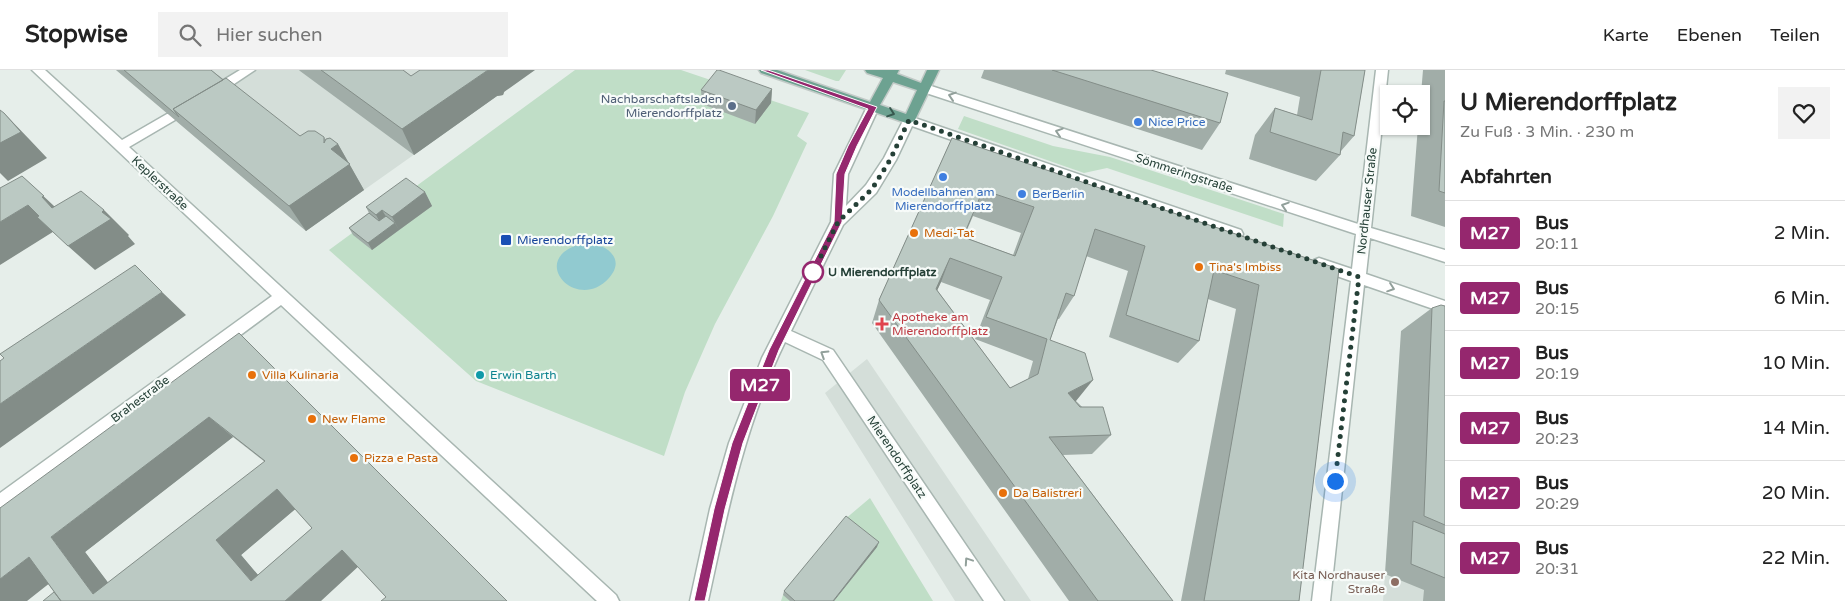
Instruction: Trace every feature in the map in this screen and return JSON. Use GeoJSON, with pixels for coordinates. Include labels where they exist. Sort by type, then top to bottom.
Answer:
{"type":"FeatureCollection","features":[{"type":"Feature","properties":{"kind":"main road"},"geometry":{"type":"LineString","coordinates":[[765,70],[909,120],[933,70]]}},
{"type":"Feature","properties":{"kind":"main road"},"geometry":{"type":"LineString","coordinates":[[871,70],[891,73],[924,88]]}},
{"type":"Feature","properties":{"kind":"main road"},"geometry":{"type":"LineString","coordinates":[[873,107],[891,73]]}},
{"type":"Feature","properties":{"kind":"street","name":"Keplerstraße"},"geometry":{"type":"LineString","coordinates":[[38,70],[281,297]]}},
{"type":"Feature","properties":{"kind":"street"},"geometry":{"type":"LineString","coordinates":[[221,87],[249,70]]}},
{"type":"Feature","properties":{"kind":"street","name":"Nordhauser Straße"},"geometry":{"type":"LineString","coordinates":[[1321,601],[1382,70]]}},
{"type":"Feature","properties":{"kind":"street","name":"Sömmeringstraße"},"geometry":{"type":"LineString","coordinates":[[924,88],[1332,222],[1364,230],[1445,256]]}},
{"type":"Feature","properties":{"kind":"street"},"geometry":{"type":"LineString","coordinates":[[838,222],[841,174],[873,107]]}},
{"type":"Feature","properties":{"kind":"street"},"geometry":{"type":"LineString","coordinates":[[120,147],[171,117]]}},
{"type":"Feature","properties":{"kind":"street"},"geometry":{"type":"LineString","coordinates":[[700,601],[719,509],[737,443],[770,358],[838,222],[872,189],[890,160],[909,120],[1251,240]]}},
{"type":"Feature","properties":{"kind":"street"},"geometry":{"type":"LineString","coordinates":[[1307,259],[1445,307]]}},
{"type":"Feature","properties":{"kind":"street"},"geometry":{"type":"LineString","coordinates":[[281,297],[610,601]]}},
{"type":"Feature","properties":{"kind":"street","name":"Brahestraße"},"geometry":{"type":"LineString","coordinates":[[0,503],[281,297]]}},
{"type":"Feature","properties":{"kind":"street","name":"Mierendorffplatz"},"geometry":{"type":"LineString","coordinates":[[782,334],[828,355],[995,601]]}},
{"type":"Feature","properties":{"kind":"shaded area"},"geometry":{"type":"Polygon","coordinates":[[[116,70],[535,70],[505,91],[503,95],[497,96],[306,231],[116,70]]]}},
{"type":"Feature","properties":{"kind":"shaded area"},"geometry":{"type":"Polygon","coordinates":[[[867,359],[1031,601],[955,601],[825,393],[867,359]]]}},
{"type":"Feature","properties":{"kind":"shaded area"},"geometry":{"type":"Polygon","coordinates":[[[1388,532],[1445,555],[1445,601],[1383,601],[1388,532]]]}},
{"type":"Feature","properties":{"kind":"green space"},"geometry":{"type":"Polygon","coordinates":[[[575,70],[681,70],[809,113],[797,136],[807,143],[773,216],[715,324],[685,392],[664,456],[476,381],[329,250],[575,70]]]}},
{"type":"Feature","properties":{"kind":"green space"},"geometry":{"type":"Polygon","coordinates":[[[805,70],[846,70],[839,81],[836,81],[805,70]]]}},
{"type":"Feature","properties":{"kind":"green space"},"geometry":{"type":"Polygon","coordinates":[[[964,116],[1053,146],[1110,157],[1284,214],[1283,227],[1107,168],[1084,173],[958,129],[964,116]]]}},
{"type":"Feature","properties":{"kind":"green space"},"geometry":{"type":"Polygon","coordinates":[[[870,498],[933,601],[781,601],[783,595],[844,520],[870,498]]]}},
{"type":"Feature","properties":{"kind":"water"},"geometry":{"type":"Polygon","coordinates":[[[585,243],[606,249],[615,258],[616,264],[609,278],[596,288],[583,290],[571,287],[562,279],[557,270],[558,259],[567,250],[585,243]]]}},
{"type":"Feature","properties":{"kind":"building"},"geometry":{"type":"Polygon","coordinates":[[[124,70],[211,70],[223,80],[173,109],[179,117],[124,70]]]}},
{"type":"Feature","properties":{"kind":"building"},"geometry":{"type":"Polygon","coordinates":[[[321,70],[403,70],[411,76],[420,70],[488,70],[402,129],[321,70]]]}},
{"type":"Feature","properties":{"kind":"building"},"geometry":{"type":"Polygon","coordinates":[[[717,70],[772,89],[756,110],[701,90],[717,70]]]}},
{"type":"Feature","properties":{"kind":"building"},"geometry":{"type":"Polygon","coordinates":[[[1052,70],[1151,70],[1228,93],[1220,123],[1052,70]]]}},
{"type":"Feature","properties":{"kind":"building"},"geometry":{"type":"Polygon","coordinates":[[[1321,70],[1365,70],[1354,136],[1343,132],[1340,155],[1270,132],[1275,108],[1312,120],[1321,70]]]}},
{"type":"Feature","properties":{"kind":"building"},"geometry":{"type":"Polygon","coordinates":[[[226,78],[300,136],[308,131],[315,131],[324,137],[324,143],[326,139],[330,138],[338,144],[331,149],[350,164],[289,206],[173,109],[226,78]]]}},
{"type":"Feature","properties":{"kind":"building"},"geometry":{"type":"Polygon","coordinates":[[[1445,101],[1445,193],[1439,191],[1445,101]]]}},
{"type":"Feature","properties":{"kind":"building"},"geometry":{"type":"Polygon","coordinates":[[[0,110],[21,132],[0,143],[0,110]]]}},
{"type":"Feature","properties":{"kind":"building"},"geometry":{"type":"Polygon","coordinates":[[[952,138],[1339,269],[1299,601],[1204,601],[1259,285],[1214,270],[1199,341],[1126,315],[1145,246],[1095,229],[1074,296],[1066,293],[1050,340],[1085,353],[1093,380],[1068,393],[1080,407],[1103,407],[1111,435],[1049,437],[1173,601],[1098,601],[879,300],[952,138]],[[983,190],[963,237],[1015,256],[1034,207],[983,190]],[[950,258],[936,289],[1010,388],[1038,374],[1047,339],[986,317],[1002,277],[950,258]]]}},
{"type":"Feature","properties":{"kind":"building"},"geometry":{"type":"Polygon","coordinates":[[[22,176],[44,196],[42,197],[52,208],[81,191],[104,210],[102,212],[111,219],[68,246],[37,217],[39,216],[28,205],[0,222],[0,188],[22,176]]]}},
{"type":"Feature","properties":{"kind":"building"},"geometry":{"type":"Polygon","coordinates":[[[406,178],[425,192],[392,217],[382,210],[376,215],[366,207],[406,178]]]}},
{"type":"Feature","properties":{"kind":"building"},"geometry":{"type":"Polygon","coordinates":[[[369,213],[379,221],[386,216],[395,223],[368,243],[349,228],[369,213]]]}},
{"type":"Feature","properties":{"kind":"building"},"geometry":{"type":"Polygon","coordinates":[[[135,265],[162,292],[0,404],[0,361],[4,358],[0,354],[135,265]]]}},
{"type":"Feature","properties":{"kind":"building"},"geometry":{"type":"Polygon","coordinates":[[[1441,305],[1445,306],[1445,525],[1424,516],[1432,308],[1441,305]]]}},
{"type":"Feature","properties":{"kind":"building"},"geometry":{"type":"Polygon","coordinates":[[[239,333],[507,601],[381,601],[386,597],[342,550],[285,601],[61,601],[29,557],[0,579],[0,508],[239,333]],[[209,417],[51,537],[93,594],[265,461],[209,417]],[[277,489],[216,540],[251,581],[312,528],[277,489]]]}},
{"type":"Feature","properties":{"kind":"building"},"geometry":{"type":"Polygon","coordinates":[[[846,516],[879,542],[833,601],[795,601],[784,591],[846,516]]]}},
{"type":"Feature","properties":{"kind":"building"},"geometry":{"type":"Polygon","coordinates":[[[1413,521],[1445,534],[1445,578],[1411,564],[1413,521]]]}},
{"type":"Feature","properties":{"kind":"building"},"geometry":{"type":"Polygon","coordinates":[[[54,592],[61,601],[43,601],[54,592]]]}},
{"type":"Feature","properties":{"kind":"bus line","name":"M27"},"geometry":{"type":"LineString","coordinates":[[699,601],[719,509],[737,443],[774,350],[838,222],[841,174],[873,107],[765,70]]}},
{"type":"Feature","properties":{"kind":"place","name":"Nachbarschaftsladen Mierendorffplatz"},"geometry":{"type":"Point","coordinates":[732,106]}},
{"type":"Feature","properties":{"kind":"place","name":"Nice Price"},"geometry":{"type":"Point","coordinates":[1138,122]}},
{"type":"Feature","properties":{"kind":"place","name":"Modellbahnen am Mierendorffplatz"},"geometry":{"type":"Point","coordinates":[943,177]}},
{"type":"Feature","properties":{"kind":"place","name":"BerBerlin"},"geometry":{"type":"Point","coordinates":[1022,194]}},
{"type":"Feature","properties":{"kind":"place","name":"Medi-Tat"},"geometry":{"type":"Point","coordinates":[914,233]}},
{"type":"Feature","properties":{"kind":"place","name":"Mierendorffplatz"},"geometry":{"type":"Point","coordinates":[506,240]}},
{"type":"Feature","properties":{"kind":"place","name":"Tina's Imbiss"},"geometry":{"type":"Point","coordinates":[1199,267]}},
{"type":"Feature","properties":{"kind":"place","name":"U Mierendorffplatz"},"geometry":{"type":"Point","coordinates":[813,272]}},
{"type":"Feature","properties":{"kind":"place","name":"Apotheke am Mierendorffplatz"},"geometry":{"type":"Point","coordinates":[882,324]}},
{"type":"Feature","properties":{"kind":"place","name":"Villa Kulinaria"},"geometry":{"type":"Point","coordinates":[252,375]}},
{"type":"Feature","properties":{"kind":"place","name":"Erwin Barth"},"geometry":{"type":"Point","coordinates":[480,375]}},
{"type":"Feature","properties":{"kind":"place","name":"New Flame"},"geometry":{"type":"Point","coordinates":[312,419]}},
{"type":"Feature","properties":{"kind":"place","name":"Pizza e Pasta"},"geometry":{"type":"Point","coordinates":[354,458]}},
{"type":"Feature","properties":{"kind":"place","name":"Da Balistreri"},"geometry":{"type":"Point","coordinates":[1003,493]}},
{"type":"Feature","properties":{"kind":"place","name":"Kita Nordhauser Straße"},"geometry":{"type":"Point","coordinates":[1395,582]}},
{"type":"Feature","properties":{"kind":"route"},"geometry":{"type":"LineString","coordinates":[[813,272],[838,222],[872,189],[890,160],[909,120],[1359,277],[1335,481]]}}]}
